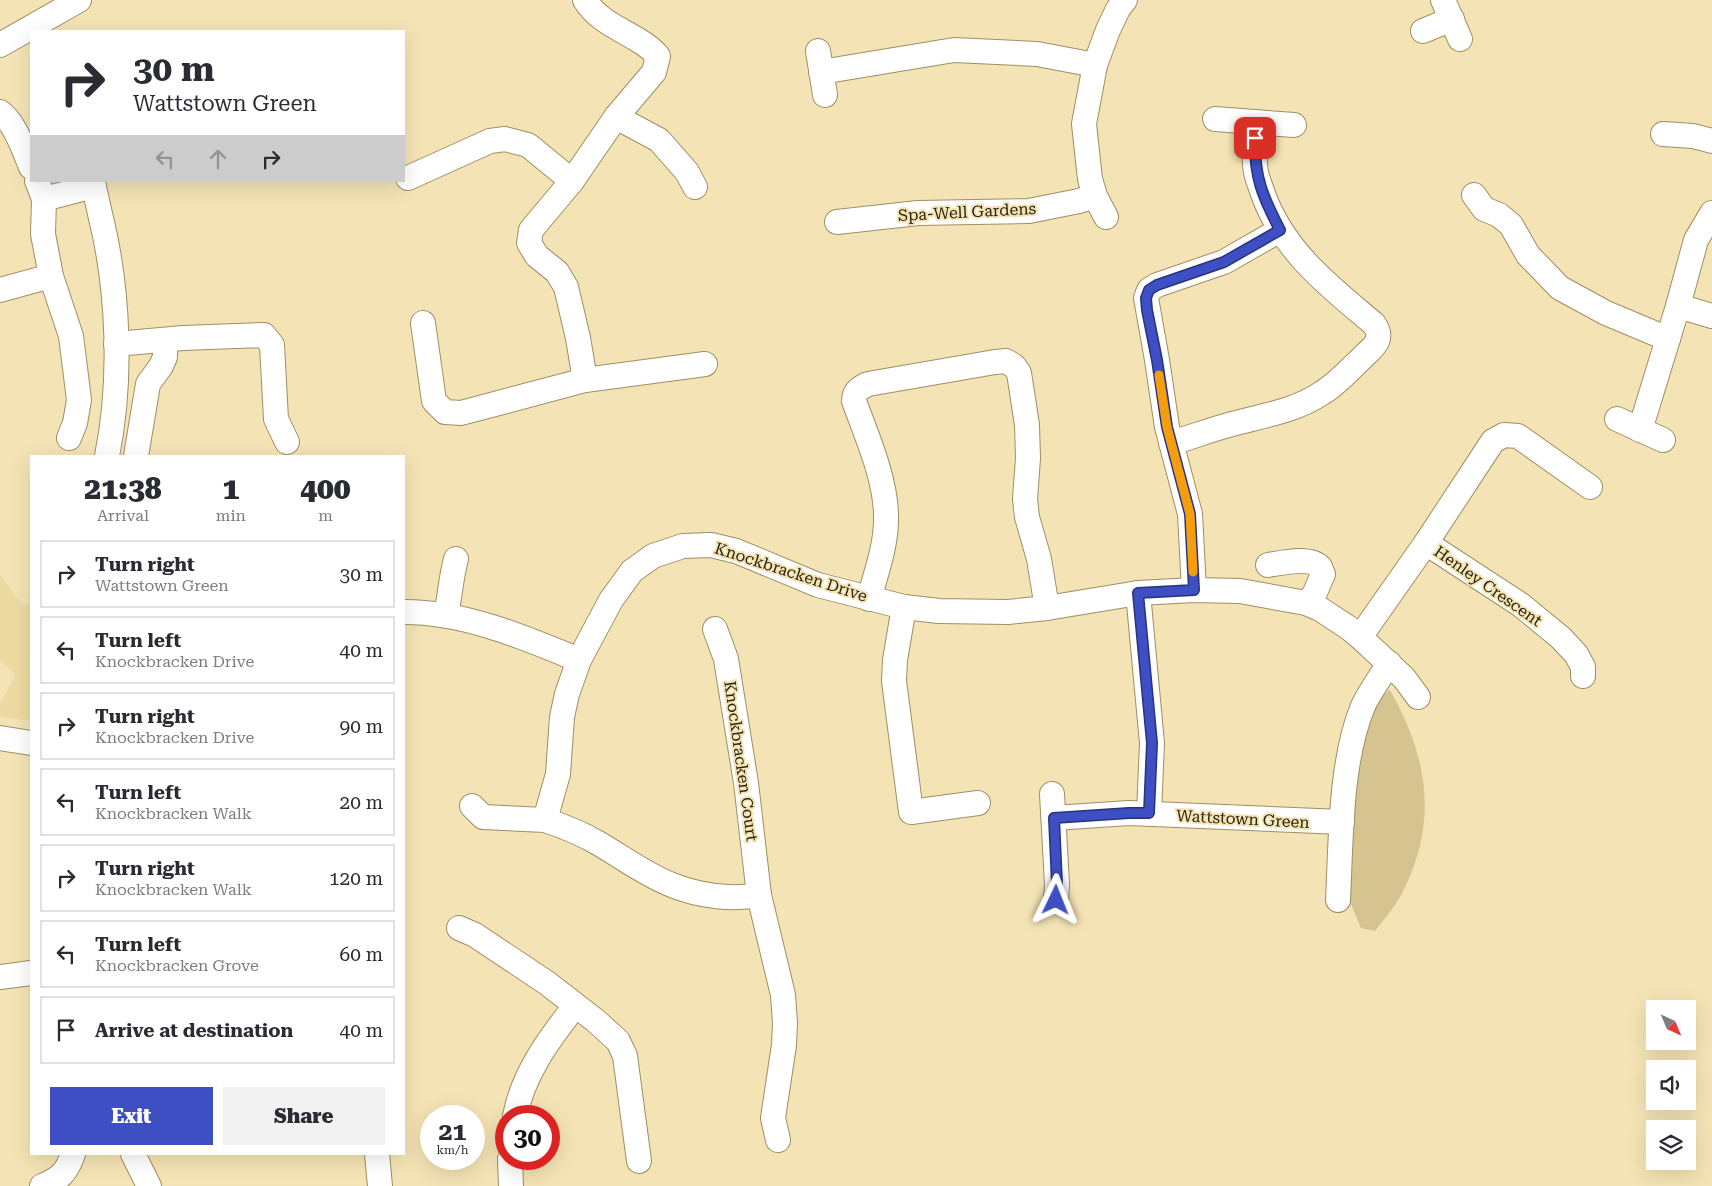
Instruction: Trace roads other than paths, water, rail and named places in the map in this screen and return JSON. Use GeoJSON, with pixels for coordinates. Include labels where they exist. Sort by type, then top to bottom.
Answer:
{"type":"FeatureCollection","features":[{"type":"Feature","properties":{"kind":"street"},"geometry":{"type":"LineString","coordinates":[[42,30],[79,0]]}},
{"type":"Feature","properties":{"kind":"street"},"geometry":{"type":"LineString","coordinates":[[585,0],[602,19],[649,46],[658,56],[654,72],[616,117],[572,181],[531,230],[529,243],[537,256],[557,272],[566,287],[586,380]]}},
{"type":"Feature","properties":{"kind":"street"},"geometry":{"type":"LineString","coordinates":[[1106,217],[1095,196],[1090,179],[1084,124],[1096,65],[1108,30],[1125,0]]}},
{"type":"Feature","properties":{"kind":"street"},"geometry":{"type":"LineString","coordinates":[[1423,31],[1452,19]]}},
{"type":"Feature","properties":{"kind":"street"},"geometry":{"type":"LineString","coordinates":[[0,46],[27,42]]}},
{"type":"Feature","properties":{"kind":"street"},"geometry":{"type":"LineString","coordinates":[[821,73],[954,50],[1037,54],[1096,65]]}},
{"type":"Feature","properties":{"kind":"street"},"geometry":{"type":"LineString","coordinates":[[0,112],[6,116],[23,145],[30,164]]}},
{"type":"Feature","properties":{"kind":"street"},"geometry":{"type":"LineString","coordinates":[[616,117],[659,140],[687,172],[695,187]]}},
{"type":"Feature","properties":{"kind":"street"},"geometry":{"type":"LineString","coordinates":[[1215,119],[1294,124]]}},
{"type":"Feature","properties":{"kind":"street"},"geometry":{"type":"LineString","coordinates":[[1171,443],[1225,426],[1283,412],[1321,394],[1333,386],[1379,338],[1379,331],[1374,324],[1317,276],[1280,230],[1268,206],[1256,172],[1256,122]]}},
{"type":"Feature","properties":{"kind":"street"},"geometry":{"type":"LineString","coordinates":[[1663,134],[1693,136],[1712,141]]}},
{"type":"Feature","properties":{"kind":"street"},"geometry":{"type":"LineString","coordinates":[[408,178],[490,141],[505,139],[528,145],[572,181]]}},
{"type":"Feature","properties":{"kind":"street"},"geometry":{"type":"LineString","coordinates":[[69,438],[76,423],[79,400],[71,336],[51,276],[43,234],[40,190],[93,183],[109,252],[116,344],[113,426],[107,455]]}},
{"type":"Feature","properties":{"kind":"street"},"geometry":{"type":"LineString","coordinates":[[1474,195],[1484,209],[1500,215],[1511,225],[1528,255],[1560,288],[1606,312],[1668,339]]}},
{"type":"Feature","properties":{"kind":"street","name":"Spa-Well Gardens"},"geometry":{"type":"LineString","coordinates":[[837,222],[918,213],[1029,211],[1095,196]]}},
{"type":"Feature","properties":{"kind":"street"},"geometry":{"type":"LineString","coordinates":[[1640,430],[1696,240],[1712,213]]}},
{"type":"Feature","properties":{"kind":"street"},"geometry":{"type":"LineString","coordinates":[[1194,590],[1190,514],[1164,409],[1146,298],[1149,290],[1157,285],[1224,262],[1280,230]]}},
{"type":"Feature","properties":{"kind":"street"},"geometry":{"type":"LineString","coordinates":[[0,290],[51,276]]}},
{"type":"Feature","properties":{"kind":"street"},"geometry":{"type":"LineString","coordinates":[[1678,306],[1712,316]]}},
{"type":"Feature","properties":{"kind":"street"},"geometry":{"type":"LineString","coordinates":[[422,323],[434,401],[445,412],[461,413],[586,380],[705,364]]}},
{"type":"Feature","properties":{"kind":"street"},"geometry":{"type":"LineString","coordinates":[[116,344],[264,335],[272,345],[276,419],[287,442]]}},
{"type":"Feature","properties":{"kind":"street"},"geometry":{"type":"LineString","coordinates":[[136,455],[148,384],[165,357],[166,341]]}},
{"type":"Feature","properties":{"kind":"street"},"geometry":{"type":"LineString","coordinates":[[869,599],[883,547],[886,520],[884,491],[854,401],[854,395],[858,389],[868,384],[1006,361],[1014,366],[1019,373],[1026,416],[1028,458],[1027,517],[1039,559],[1047,608]]}},
{"type":"Feature","properties":{"kind":"street"},"geometry":{"type":"LineString","coordinates":[[1617,419],[1663,440]]}},
{"type":"Feature","properties":{"kind":"street","name":"Henley Crescent"},"geometry":{"type":"LineString","coordinates":[[1360,637],[1426,543],[1493,441],[1504,435],[1518,436],[1590,487]]}},
{"type":"Feature","properties":{"kind":"street","name":"Henley Crescent"},"geometry":{"type":"LineString","coordinates":[[1426,543],[1521,605],[1576,654],[1582,667],[1583,676]]}},
{"type":"Feature","properties":{"kind":"street","name":"Knockbracken Drive"},"geometry":{"type":"LineString","coordinates":[[579,660],[611,600],[632,571],[653,556],[683,546],[711,545],[736,551],[818,585],[904,607],[939,611],[1008,612],[1047,608],[1138,593],[1194,590],[1240,591],[1306,603],[1320,609],[1360,637],[1404,678],[1418,697]]}},
{"type":"Feature","properties":{"kind":"street"},"geometry":{"type":"LineString","coordinates":[[446,615],[452,590],[452,572],[456,559]]}},
{"type":"Feature","properties":{"kind":"street"},"geometry":{"type":"LineString","coordinates":[[1268,565],[1298,561],[1312,562],[1320,567],[1323,574],[1314,595],[1306,603]]}},
{"type":"Feature","properties":{"kind":"street"},"geometry":{"type":"LineString","coordinates":[[1138,593],[1152,743],[1149,813]]}},
{"type":"Feature","properties":{"kind":"street"},"geometry":{"type":"LineString","coordinates":[[904,607],[895,660],[894,681],[911,812],[978,803]]}},
{"type":"Feature","properties":{"kind":"street"},"geometry":{"type":"LineString","coordinates":[[405,612],[446,615],[504,631],[579,660],[567,694],[562,717],[558,774],[545,820]]}},
{"type":"Feature","properties":{"kind":"street","name":"Knockbracken Court"},"geometry":{"type":"LineString","coordinates":[[715,629],[726,659],[746,783],[759,895],[783,995],[784,1045],[773,1118],[778,1140]]}},
{"type":"Feature","properties":{"kind":"street"},"geometry":{"type":"LineString","coordinates":[[1338,900],[1347,768],[1354,731],[1364,704],[1389,663]]}},
{"type":"Feature","properties":{"kind":"street"},"geometry":{"type":"LineString","coordinates":[[0,738],[30,743]]}},
{"type":"Feature","properties":{"kind":"street"},"geometry":{"type":"LineString","coordinates":[[1052,794],[1057,884],[1056,900]]}},
{"type":"Feature","properties":{"kind":"street"},"geometry":{"type":"LineString","coordinates":[[472,806],[483,817],[545,820],[572,829],[642,870],[672,885],[701,894],[742,898],[759,895]]}},
{"type":"Feature","properties":{"kind":"street","name":"Wattstown Green"},"geometry":{"type":"LineString","coordinates":[[1054,818],[1149,813],[1342,822]]}},
{"type":"Feature","properties":{"kind":"street"},"geometry":{"type":"LineString","coordinates":[[458,928],[476,935],[546,982],[596,1021],[618,1041],[626,1056],[639,1161]]}},
{"type":"Feature","properties":{"kind":"street"},"geometry":{"type":"LineString","coordinates":[[0,976],[30,973]]}},
{"type":"Feature","properties":{"kind":"street"},"geometry":{"type":"LineString","coordinates":[[517,1105],[530,1072],[552,1036],[575,1006]]}},
{"type":"Feature","properties":{"kind":"street"},"geometry":{"type":"LineString","coordinates":[[42,1186],[54,1182],[68,1169],[73,1155]]}},
{"type":"Feature","properties":{"kind":"street"},"geometry":{"type":"LineString","coordinates":[[134,1155],[149,1186]]}},
{"type":"Feature","properties":{"kind":"street"},"geometry":{"type":"LineString","coordinates":[[377,1155],[380,1186]]}},
{"type":"Feature","properties":{"kind":"street"},"geometry":{"type":"LineString","coordinates":[[508,1186],[509,1170]]}}]}
